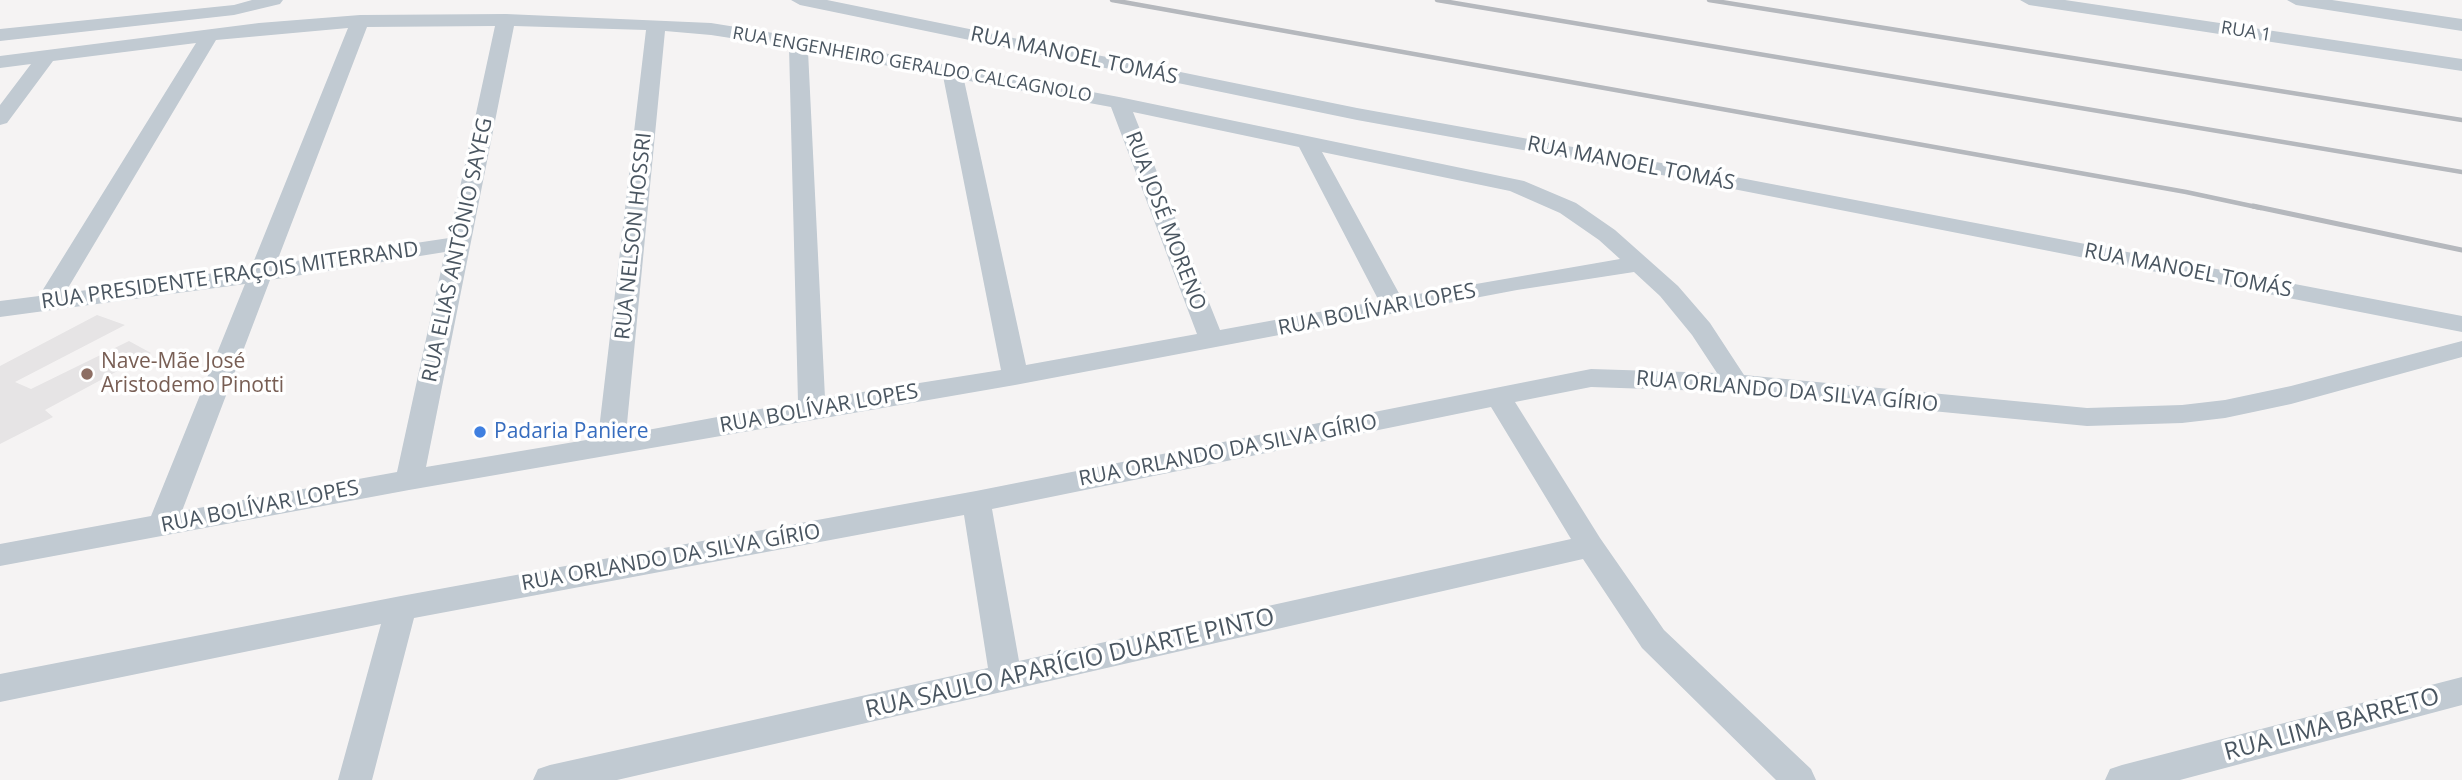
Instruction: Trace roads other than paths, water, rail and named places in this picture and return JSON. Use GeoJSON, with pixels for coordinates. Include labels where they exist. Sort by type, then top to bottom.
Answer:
{"type":"FeatureCollection","features":[{"type":"Feature","properties":{"kind":"street"},"geometry":{"type":"LineString","coordinates":[[127,20],[136,0]]}},
{"type":"Feature","properties":{"kind":"street"},"geometry":{"type":"LineString","coordinates":[[0,35],[242,9],[274,0]]}},
{"type":"Feature","properties":{"kind":"street","name":"RUA MANOEL TOMÁS"},"geometry":{"type":"LineString","coordinates":[[800,0],[1343,111],[1667,170],[2462,324]]}},
{"type":"Feature","properties":{"kind":"street","name":"RUA 1"},"geometry":{"type":"LineString","coordinates":[[2029,0],[2169,12],[2462,65]]}},
{"type":"Feature","properties":{"kind":"street"},"geometry":{"type":"LineString","coordinates":[[2296,0],[2462,24]]}},
{"type":"Feature","properties":{"kind":"street","name":"RUA ENGENHEIRO GERALDO CALCAGNOLO"},"geometry":{"type":"LineString","coordinates":[[0,62],[210,35],[360,21],[506,20],[656,25],[711,29],[798,43],[1119,103],[1516,186],[1568,208],[1607,234],[1669,291],[1701,329],[1736,383]]}},
{"type":"Feature","properties":{"kind":"street","name":"RUA ELIAS ANTÔNIO SAYEG"},"geometry":{"type":"LineString","coordinates":[[409,480],[506,20]]}},
{"type":"Feature","properties":{"kind":"street"},"geometry":{"type":"LineString","coordinates":[[162,526],[360,21]]}},
{"type":"Feature","properties":{"kind":"street","name":"RUA NELSON HOSSRI"},"geometry":{"type":"LineString","coordinates":[[611,446],[656,25]]}},
{"type":"Feature","properties":{"kind":"street"},"geometry":{"type":"LineString","coordinates":[[48,301],[210,35]]}},
{"type":"Feature","properties":{"kind":"street"},"geometry":{"type":"LineString","coordinates":[[798,43],[812,409]]}},
{"type":"Feature","properties":{"kind":"street"},"geometry":{"type":"LineString","coordinates":[[0,119],[47,57]]}},
{"type":"Feature","properties":{"kind":"street"},"geometry":{"type":"LineString","coordinates":[[951,72],[1015,376]]}},
{"type":"Feature","properties":{"kind":"street","name":"RUA JOSÉ MORENO"},"geometry":{"type":"LineString","coordinates":[[1119,103],[1212,340]]}},
{"type":"Feature","properties":{"kind":"street"},"geometry":{"type":"LineString","coordinates":[[1306,141],[1394,307]]}},
{"type":"Feature","properties":{"kind":"street","name":"RUA PRESIDENTE FRAÇOIS MITERRAND"},"geometry":{"type":"LineString","coordinates":[[0,309],[262,274],[460,243]]}},
{"type":"Feature","properties":{"kind":"street","name":"RUA BOLÍVAR LOPES"},"geometry":{"type":"LineString","coordinates":[[0,555],[409,480],[1015,376],[1637,264]]}},
{"type":"Feature","properties":{"kind":"street","name":"RUA ORLANDO DA SILVA GÍRIO"},"geometry":{"type":"LineString","coordinates":[[0,688],[401,608],[976,502],[1591,378],[1736,383],[2073,416],[2182,414],[2225,409],[2291,395],[2462,349]]}},
{"type":"Feature","properties":{"kind":"street"},"geometry":{"type":"LineString","coordinates":[[1498,397],[1590,546],[1653,639],[1799,780]]}},
{"type":"Feature","properties":{"kind":"street"},"geometry":{"type":"LineString","coordinates":[[976,502],[1006,678]]}},
{"type":"Feature","properties":{"kind":"street","name":"RUA SAULO APARÍCIO DUARTE PINTO"},"geometry":{"type":"LineString","coordinates":[[550,780],[1590,546]]}},
{"type":"Feature","properties":{"kind":"street"},"geometry":{"type":"LineString","coordinates":[[355,780],[401,608]]}},
{"type":"Feature","properties":{"kind":"street","name":"RUA LIMA BARRETO"},"geometry":{"type":"LineString","coordinates":[[2122,780],[2460,700]]}},
{"type":"Feature","properties":{"kind":"railway"},"geometry":{"type":"LineString","coordinates":[[1112,0],[2186,192],[2261,208]]}},
{"type":"Feature","properties":{"kind":"railway"},"geometry":{"type":"LineString","coordinates":[[1437,0],[2462,172]]}},
{"type":"Feature","properties":{"kind":"railway"},"geometry":{"type":"LineString","coordinates":[[1709,0],[2462,120]]}},
{"type":"Feature","properties":{"kind":"railway"},"geometry":{"type":"LineString","coordinates":[[2253,206],[2462,250]]}},
{"type":"Feature","properties":{"kind":"place","name":"Nave-Mãe José Aristodemo Pinotti"},"geometry":{"type":"Point","coordinates":[87,374]}},
{"type":"Feature","properties":{"kind":"place","name":"Padaria Paniere"},"geometry":{"type":"Point","coordinates":[480,432]}}]}
